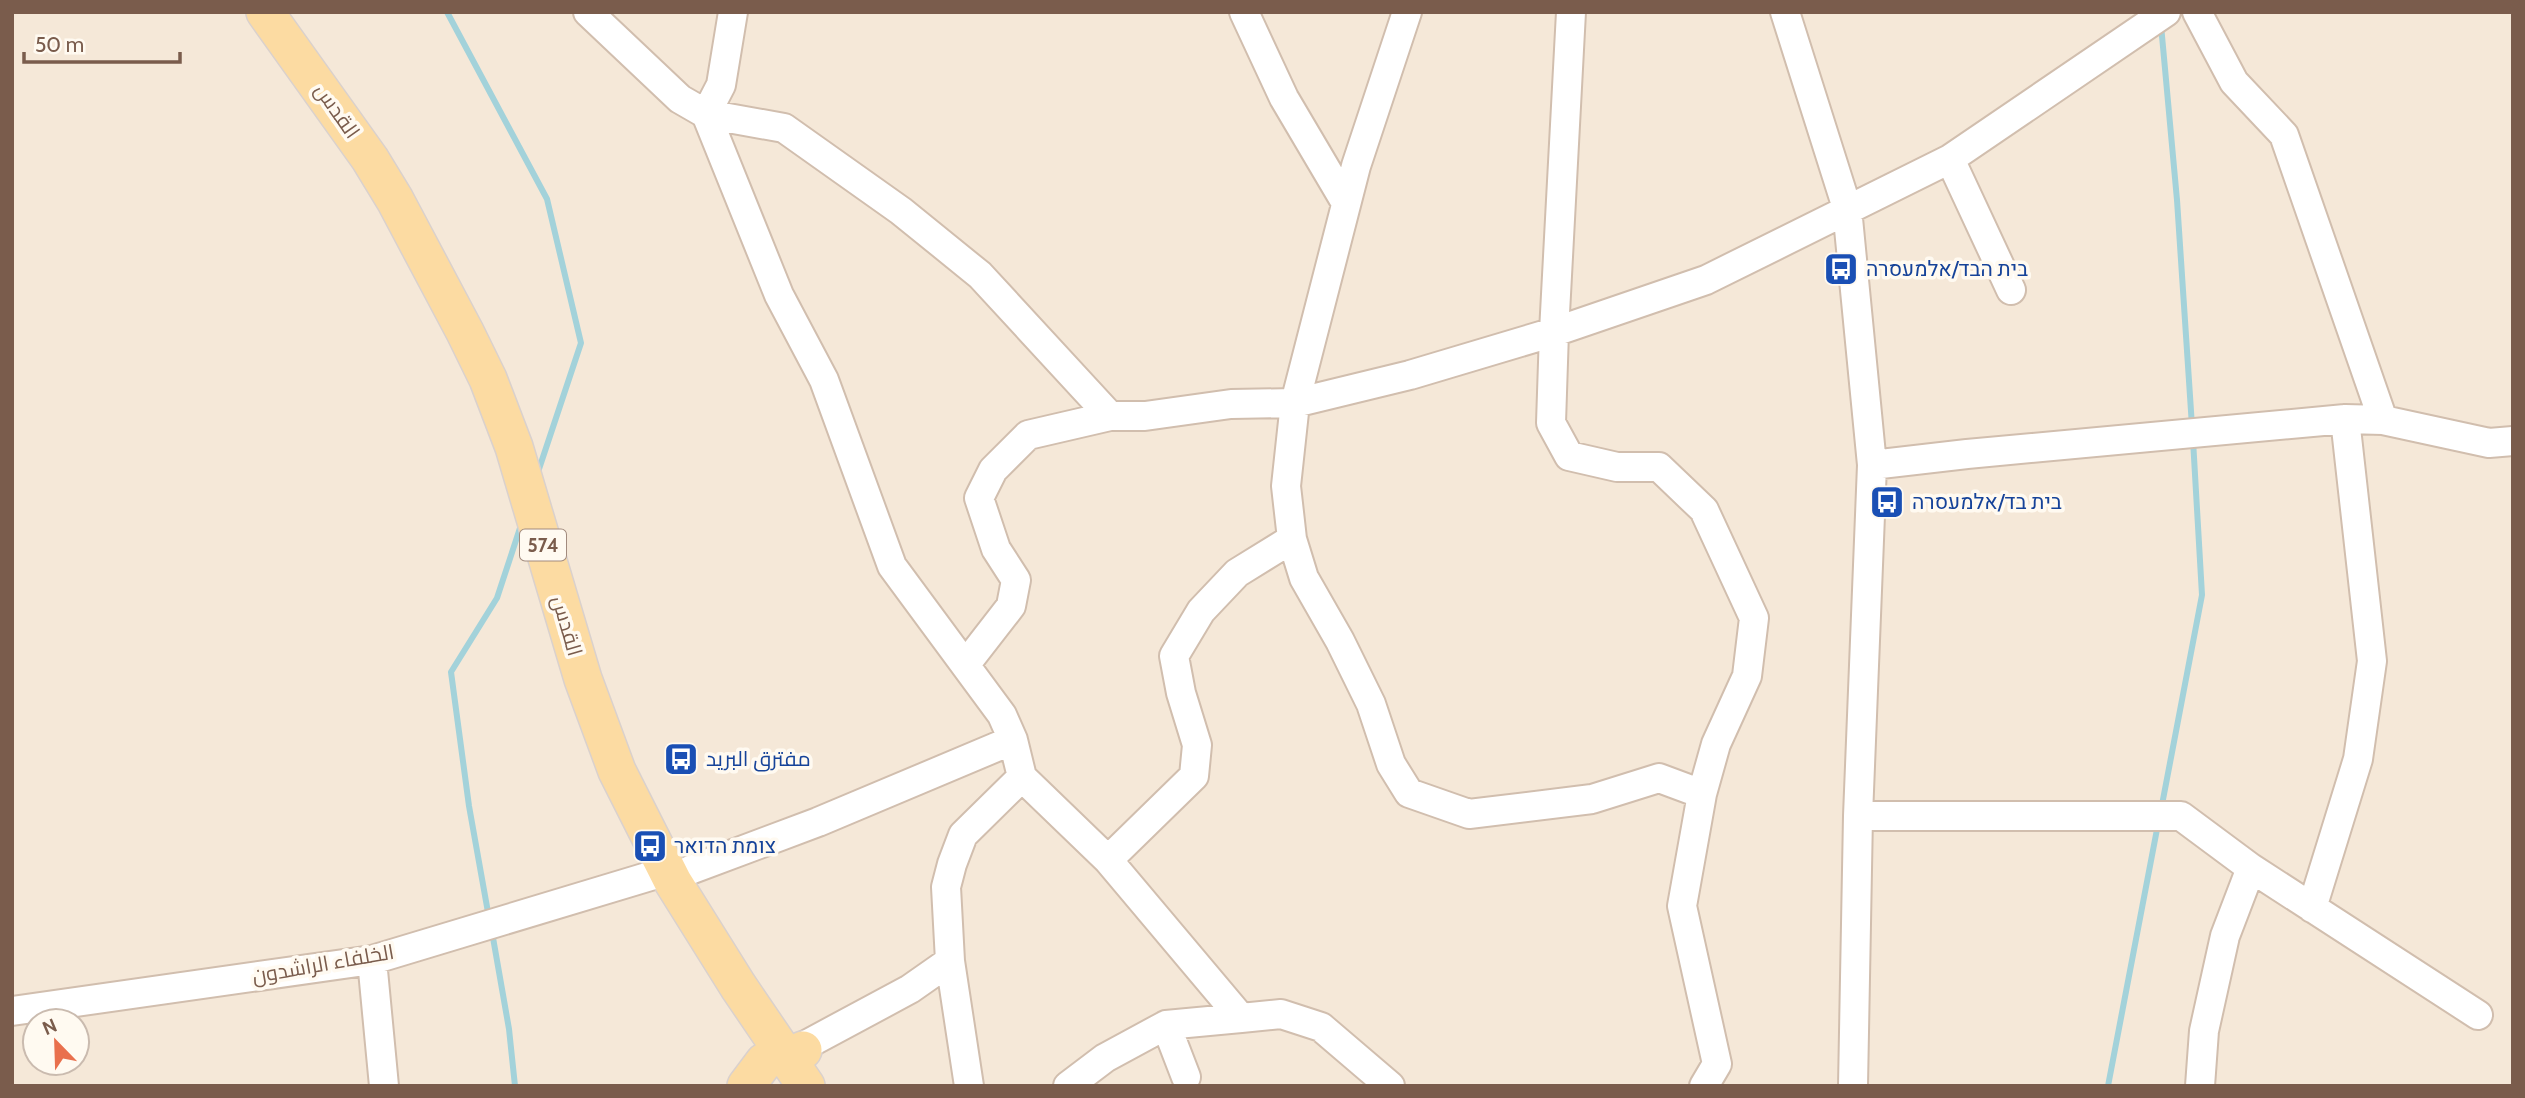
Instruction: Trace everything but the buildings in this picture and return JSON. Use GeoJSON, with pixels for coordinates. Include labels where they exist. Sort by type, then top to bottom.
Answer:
{"type":"FeatureCollection","features":[{"type":"Feature","properties":{"kind":"main road","name":"القدس"},"geometry":{"type":"LineString","coordinates":[[265,12],[370,159],[430,265],[488,379],[517,457],[599,727],[641,821],[682,869]]}},
{"type":"Feature","properties":{"kind":"main road","name":"القدس"},"geometry":{"type":"LineString","coordinates":[[295,12],[331,60],[402,167],[468,286],[528,428],[593,634],[627,730],[676,845],[682,869],[725,966],[793,1049],[832,1086]]}},
{"type":"Feature","properties":{"kind":"main road","name":"القدس"},"geometry":{"type":"LineString","coordinates":[[793,1049],[806,1086]]}},
{"type":"Feature","properties":{"kind":"main road"},"geometry":{"type":"LineString","coordinates":[[746,1086],[764,1062],[793,1049]]}},
{"type":"Feature","properties":{"kind":"street"},"geometry":{"type":"LineString","coordinates":[[588,12],[680,99],[706,114],[784,128],[901,211],[980,275],[1110,416]]}},
{"type":"Feature","properties":{"kind":"street"},"geometry":{"type":"LineString","coordinates":[[733,12],[721,85],[706,114],[779,295],[824,380],[892,566],[1002,715],[1013,740],[1022,777],[1108,860],[1241,1018]]}},
{"type":"Feature","properties":{"kind":"street"},"geometry":{"type":"LineString","coordinates":[[1244,12],[1284,97],[1346,203]]}},
{"type":"Feature","properties":{"kind":"street"},"geometry":{"type":"LineString","coordinates":[[1407,12],[1356,166],[1295,403],[1286,486],[1292,539],[1304,578],[1340,641],[1371,704],[1391,764],[1409,793],[1469,814],[1592,799],[1659,778],[1702,794]]}},
{"type":"Feature","properties":{"kind":"street"},"geometry":{"type":"LineString","coordinates":[[1571,12],[1553,332],[1551,423],[1569,456],[1617,467],[1658,467],[1704,510],[1754,618],[1747,676],[1716,744],[1702,794],[1682,906],[1717,1063],[1704,1086]]}},
{"type":"Feature","properties":{"kind":"street"},"geometry":{"type":"LineString","coordinates":[[1786,12],[1847,208],[1872,465],[1858,816],[1853,1086]]}},
{"type":"Feature","properties":{"kind":"street"},"geometry":{"type":"LineString","coordinates":[[966,664],[1011,606],[1016,580],[996,549],[978,498],[993,470],[1028,435],[1110,416],[1145,416],[1231,404],[1295,403],[1410,375],[1553,332],[1706,280],[1950,159],[2166,12]]}},
{"type":"Feature","properties":{"kind":"street"},"geometry":{"type":"LineString","coordinates":[[2197,12],[2234,82],[2284,135],[2383,420]]}},
{"type":"Feature","properties":{"kind":"street"},"geometry":{"type":"LineString","coordinates":[[1950,159],[2011,290]]}},
{"type":"Feature","properties":{"kind":"street"},"geometry":{"type":"LineString","coordinates":[[1872,465],[1994,451],[2345,419],[2383,420],[2489,443],[2513,441]]}},
{"type":"Feature","properties":{"kind":"street"},"geometry":{"type":"LineString","coordinates":[[2312,908],[2358,759],[2372,662],[2345,419]]}},
{"type":"Feature","properties":{"kind":"street"},"geometry":{"type":"LineString","coordinates":[[1108,860],[1194,776],[1196,745],[1174,656],[1201,611],[1237,573],[1292,539]]}},
{"type":"Feature","properties":{"kind":"street","name":"الخلفاء الراشدون"},"geometry":{"type":"LineString","coordinates":[[12,1011],[372,960],[682,869],[818,822],[1013,740]]}},
{"type":"Feature","properties":{"kind":"street"},"geometry":{"type":"LineString","coordinates":[[969,1086],[950,961],[946,887],[963,835],[1022,777]]}},
{"type":"Feature","properties":{"kind":"street"},"geometry":{"type":"LineString","coordinates":[[1858,816],[2181,816],[2251,868],[2478,1015]]}},
{"type":"Feature","properties":{"kind":"street"},"geometry":{"type":"LineString","coordinates":[[2200,1086],[2204,1031],[2222,949],[2251,868]]}},
{"type":"Feature","properties":{"kind":"street"},"geometry":{"type":"LineString","coordinates":[[372,960],[384,1086]]}},
{"type":"Feature","properties":{"kind":"street"},"geometry":{"type":"LineString","coordinates":[[793,1049],[910,989],[950,961]]}},
{"type":"Feature","properties":{"kind":"street"},"geometry":{"type":"LineString","coordinates":[[1068,1086],[1105,1058],[1166,1025],[1281,1014],[1321,1027],[1390,1086]]}},
{"type":"Feature","properties":{"kind":"street"},"geometry":{"type":"LineString","coordinates":[[1166,1025],[1186,1077]]}},
{"type":"Feature","properties":{"kind":"shaded area"},"geometry":{"type":"Polygon","coordinates":[[[12,12],[2513,12],[2513,1086],[12,1086],[12,12]]]}},
{"type":"Feature","properties":{"kind":"waterway"},"geometry":{"type":"LineString","coordinates":[[447,12],[547,199],[581,343],[537,475]]}},
{"type":"Feature","properties":{"kind":"waterway"},"geometry":{"type":"LineString","coordinates":[[2161,25],[2177,200],[2192,426]]}},
{"type":"Feature","properties":{"kind":"waterway"},"geometry":{"type":"LineString","coordinates":[[2161,810],[2202,595],[2193,440]]}},
{"type":"Feature","properties":{"kind":"waterway"},"geometry":{"type":"LineString","coordinates":[[489,918],[469,806],[451,672],[497,598],[522,522]]}},
{"type":"Feature","properties":{"kind":"waterway"},"geometry":{"type":"LineString","coordinates":[[2108,1086],[2158,824]]}},
{"type":"Feature","properties":{"kind":"waterway"},"geometry":{"type":"LineString","coordinates":[[492,932],[509,1029],[515,1086]]}},
{"type":"Feature","properties":{"kind":"place","name":"בית הבד/אלמעסרה"},"geometry":{"type":"Point","coordinates":[1841,269]}},
{"type":"Feature","properties":{"kind":"place","name":"בית בד/אלמעסרה"},"geometry":{"type":"Point","coordinates":[1887,502]}},
{"type":"Feature","properties":{"kind":"place","name":"مفترق البريد"},"geometry":{"type":"Point","coordinates":[681,759]}},
{"type":"Feature","properties":{"kind":"place","name":"צומת הדואר"},"geometry":{"type":"Point","coordinates":[650,846]}}]}
